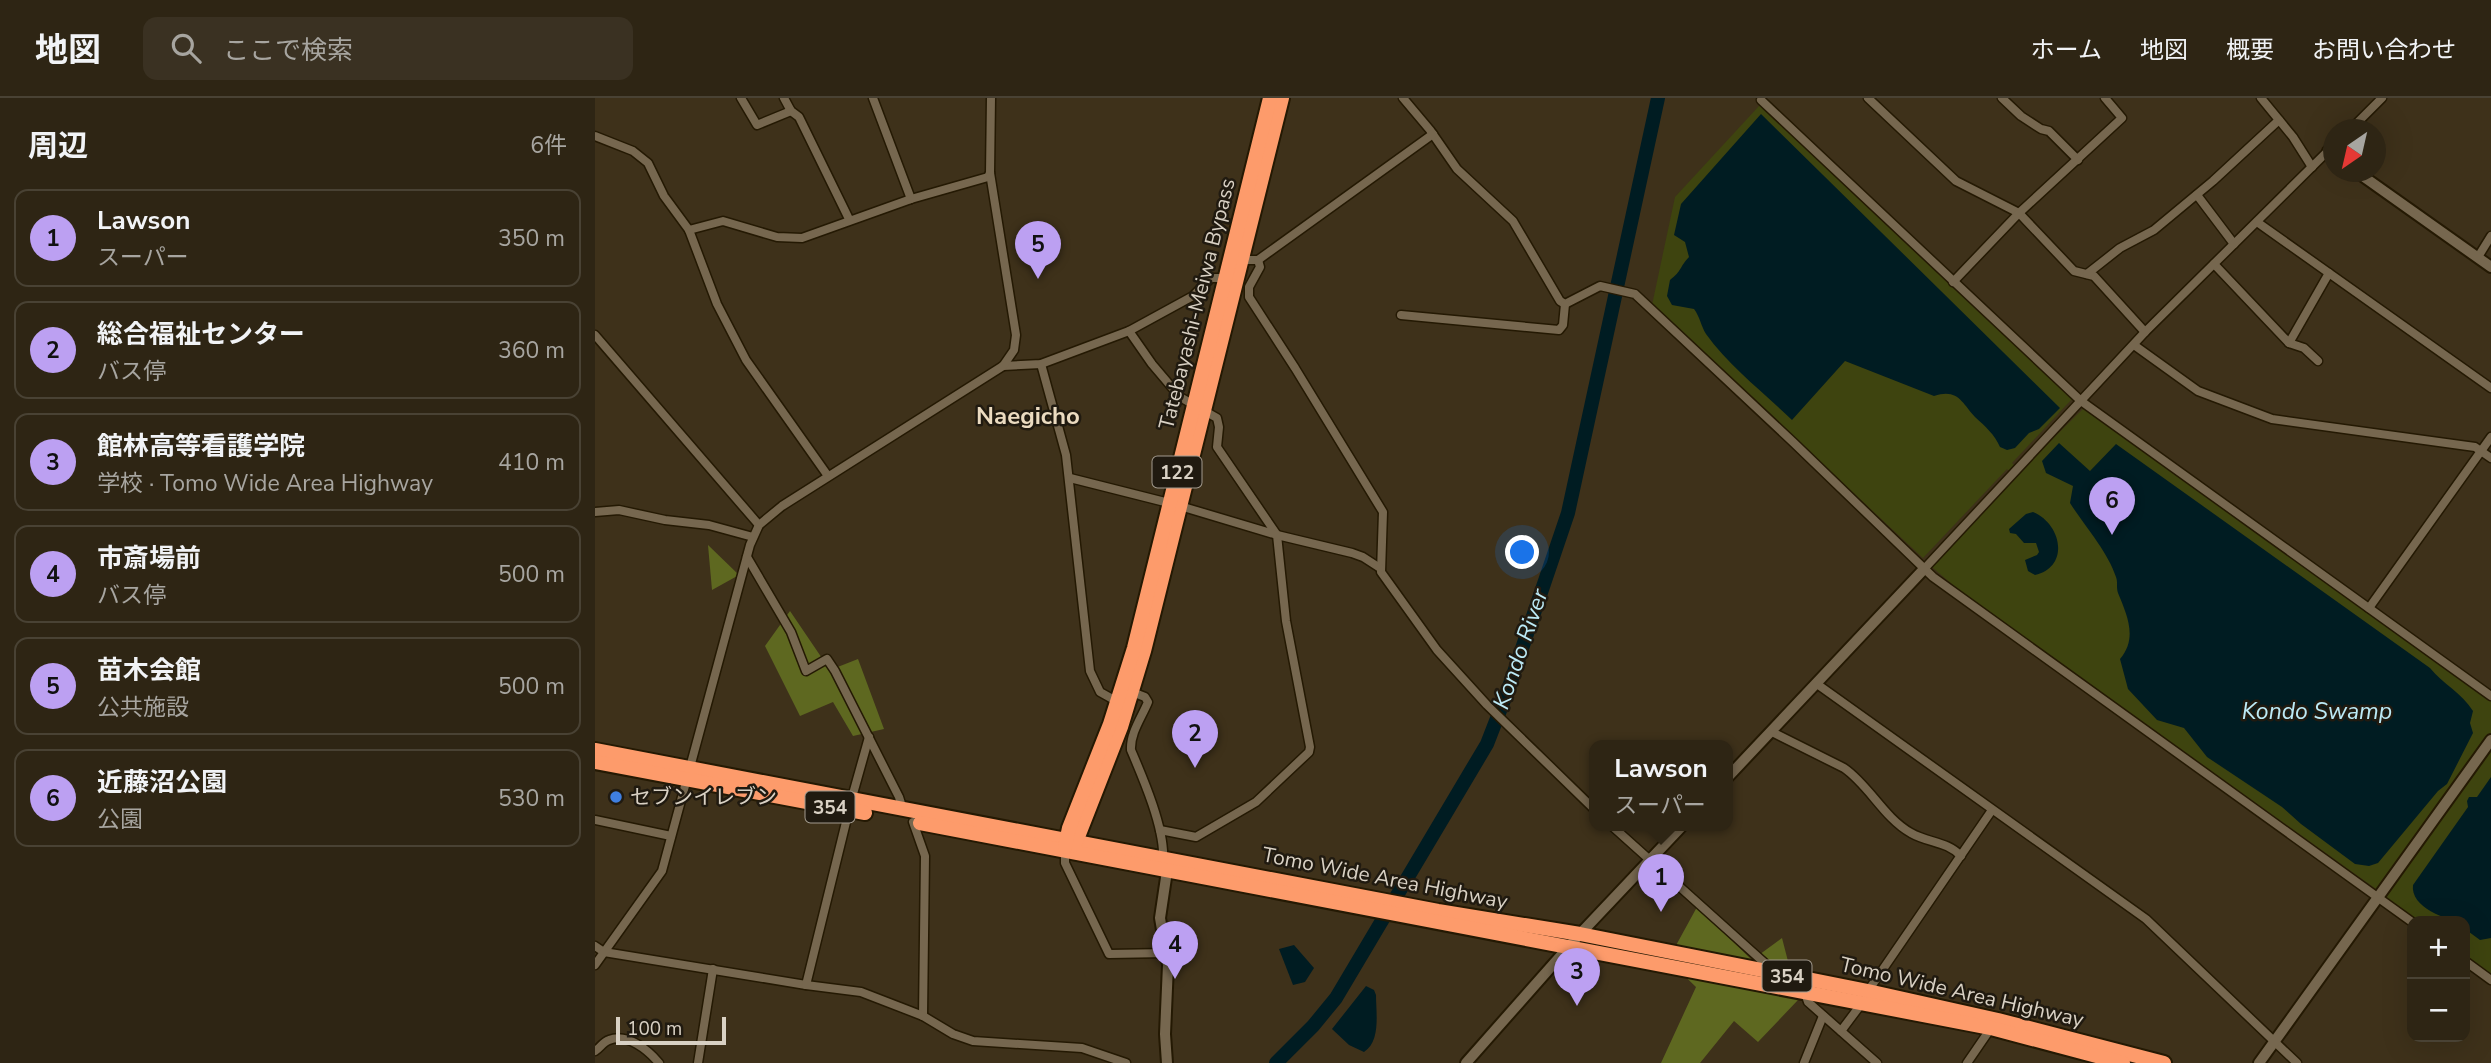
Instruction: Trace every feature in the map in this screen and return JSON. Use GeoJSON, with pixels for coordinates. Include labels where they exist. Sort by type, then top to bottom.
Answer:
{"type":"FeatureCollection","features":[{"type":"Feature","properties":{"kind":"highway","name":"Tatebayashi-Meiwa Bypass"},"geometry":{"type":"LineString","coordinates":[[1199,407],[1226,278],[1270,98]]}},
{"type":"Feature","properties":{"kind":"highway","name":"Tatebayashi-Meiwa Bypass"},"geometry":{"type":"LineString","coordinates":[[1069,844],[1118,702],[1241,260],[1282,98]]}},
{"type":"Feature","properties":{"kind":"highway","name":"Tatebayashi-Meiwa Bypass"},"geometry":{"type":"LineString","coordinates":[[1069,844],[1107,764],[1132,692],[1163,579],[1174,504]]}},
{"type":"Feature","properties":{"kind":"highway","name":"Tomo Wide Area Highway"},"geometry":{"type":"LineString","coordinates":[[595,750],[687,774]]}},
{"type":"Feature","properties":{"kind":"highway","name":"Tomo Wide Area Highway"},"geometry":{"type":"LineString","coordinates":[[595,762],[687,774],[850,805],[913,822],[1069,844]]}},
{"type":"Feature","properties":{"kind":"highway","name":"Tomo Wide Area Highway"},"geometry":{"type":"LineString","coordinates":[[850,805],[903,810],[1165,865],[1404,910],[1570,947],[1804,991],[1865,997],[1998,1020],[2164,1063]]}},
{"type":"Feature","properties":{"kind":"highway","name":"Tomo Wide Area Highway"},"geometry":{"type":"LineString","coordinates":[[1404,910],[1580,934],[1770,973],[2115,1062]]}},
{"type":"Feature","properties":{"kind":"street"},"geometry":{"type":"LineString","coordinates":[[741,98],[757,125],[791,111]]}},
{"type":"Feature","properties":{"kind":"street"},"geometry":{"type":"LineString","coordinates":[[784,98],[791,111],[799,117],[849,219]]}},
{"type":"Feature","properties":{"kind":"street"},"geometry":{"type":"LineString","coordinates":[[873,98],[911,199]]}},
{"type":"Feature","properties":{"kind":"street"},"geometry":{"type":"LineString","coordinates":[[991,98],[991,173],[1021,364]]}},
{"type":"Feature","properties":{"kind":"street"},"geometry":{"type":"LineString","coordinates":[[1403,98],[1465,178],[1513,221],[1546,281],[1565,304]]}},
{"type":"Feature","properties":{"kind":"street"},"geometry":{"type":"LineString","coordinates":[[1868,98],[1956,181],[2019,213],[2074,271],[2094,276],[2145,332]]}},
{"type":"Feature","properties":{"kind":"street"},"geometry":{"type":"LineString","coordinates":[[2002,98],[2021,116],[2049,131],[2078,160]]}},
{"type":"Feature","properties":{"kind":"street"},"geometry":{"type":"LineString","coordinates":[[1953,282],[2019,213],[2122,118],[2105,98]]}},
{"type":"Feature","properties":{"kind":"street"},"geometry":{"type":"LineString","coordinates":[[2261,98],[2312,167]]}},
{"type":"Feature","properties":{"kind":"street"},"geometry":{"type":"LineString","coordinates":[[2360,119],[2378,99]]}},
{"type":"Feature","properties":{"kind":"street"},"geometry":{"type":"LineString","coordinates":[[1761,100],[2081,401],[2491,696]]}},
{"type":"Feature","properties":{"kind":"street"},"geometry":{"type":"LineString","coordinates":[[2087,274],[2120,247],[2154,230],[2197,195],[2279,120]]}},
{"type":"Feature","properties":{"kind":"street"},"geometry":{"type":"LineString","coordinates":[[1241,260],[1258,260],[1433,134]]}},
{"type":"Feature","properties":{"kind":"street"},"geometry":{"type":"LineString","coordinates":[[595,136],[643,157],[653,171],[664,196],[689,230],[717,304],[747,360],[828,476]]}},
{"type":"Feature","properties":{"kind":"street"},"geometry":{"type":"LineString","coordinates":[[1733,772],[2145,332],[2323,158]]}},
{"type":"Feature","properties":{"kind":"street"},"geometry":{"type":"LineString","coordinates":[[689,230],[723,221],[789,239],[808,237],[849,219],[988,177],[991,173]]}},
{"type":"Feature","properties":{"kind":"street"},"geometry":{"type":"LineString","coordinates":[[2371,182],[2491,267]]}},
{"type":"Feature","properties":{"kind":"street"},"geometry":{"type":"LineString","coordinates":[[2197,195],[2234,244]]}},
{"type":"Feature","properties":{"kind":"street"},"geometry":{"type":"LineString","coordinates":[[2257,222],[2491,388]]}},
{"type":"Feature","properties":{"kind":"street"},"geometry":{"type":"LineString","coordinates":[[2478,257],[2491,236]]}},
{"type":"Feature","properties":{"kind":"street"},"geometry":{"type":"LineString","coordinates":[[1258,260],[1260,267],[1249,287],[1249,297],[1383,512],[1380,568]]}},
{"type":"Feature","properties":{"kind":"street"},"geometry":{"type":"LineString","coordinates":[[2214,264],[2290,343],[2304,348],[2318,361]]}},
{"type":"Feature","properties":{"kind":"street"},"geometry":{"type":"LineString","coordinates":[[2290,343],[2329,273]]}},
{"type":"Feature","properties":{"kind":"street"},"geometry":{"type":"LineString","coordinates":[[595,965],[662,871],[747,557],[759,525],[782,506],[828,476],[1003,366],[1041,364],[1129,331],[1193,296],[1206,280],[1226,278]]}},
{"type":"Feature","properties":{"kind":"street"},"geometry":{"type":"LineString","coordinates":[[1565,304],[1601,286],[1632,292],[1933,577],[2407,918]]}},
{"type":"Feature","properties":{"kind":"street"},"geometry":{"type":"LineString","coordinates":[[1401,315],[1559,330],[1563,325],[1565,304]]}},
{"type":"Feature","properties":{"kind":"street"},"geometry":{"type":"LineString","coordinates":[[1129,331],[1180,397],[1214,415],[1219,422],[1217,447],[1277,535],[1286,621],[1310,751],[1256,802],[1196,837],[1160,830]]}},
{"type":"Feature","properties":{"kind":"street"},"geometry":{"type":"LineString","coordinates":[[595,335],[759,525]]}},
{"type":"Feature","properties":{"kind":"street"},"geometry":{"type":"LineString","coordinates":[[1003,366],[1016,345]]}},
{"type":"Feature","properties":{"kind":"street"},"geometry":{"type":"LineString","coordinates":[[2134,345],[2198,391],[2272,419],[2475,447],[2491,458]]}},
{"type":"Feature","properties":{"kind":"street"},"geometry":{"type":"LineString","coordinates":[[1041,364],[1070,478],[1090,671],[1100,692],[1118,702]]}},
{"type":"Feature","properties":{"kind":"street"},"geometry":{"type":"LineString","coordinates":[[2369,608],[2491,437]]}},
{"type":"Feature","properties":{"kind":"street"},"geometry":{"type":"LineString","coordinates":[[1070,478],[1363,557],[1380,568],[1437,650],[1589,805]]}},
{"type":"Feature","properties":{"kind":"street"},"geometry":{"type":"LineString","coordinates":[[595,512],[619,510],[665,520],[709,525],[753,537]]}},
{"type":"Feature","properties":{"kind":"street"},"geometry":{"type":"LineString","coordinates":[[747,557],[791,632],[806,671],[827,659],[869,737],[903,810]]}},
{"type":"Feature","properties":{"kind":"street"},"geometry":{"type":"LineString","coordinates":[[1818,684],[2146,919],[2297,1063]]}},
{"type":"Feature","properties":{"kind":"street"},"geometry":{"type":"LineString","coordinates":[[1132,692],[1148,699],[1130,745],[1164,845],[1160,918],[1168,965],[1165,1034],[1167,1063]]}},
{"type":"Feature","properties":{"kind":"street"},"geometry":{"type":"LineString","coordinates":[[1772,732],[1844,768],[1912,834],[1952,847],[1961,856]]}},
{"type":"Feature","properties":{"kind":"street"},"geometry":{"type":"LineString","coordinates":[[806,985],[869,737]]}},
{"type":"Feature","properties":{"kind":"street"},"geometry":{"type":"LineString","coordinates":[[2259,1063],[2491,740]]}},
{"type":"Feature","properties":{"kind":"street"},"geometry":{"type":"LineString","coordinates":[[1841,1031],[1992,810]]}},
{"type":"Feature","properties":{"kind":"street"},"geometry":{"type":"LineString","coordinates":[[595,820],[671,835]]}},
{"type":"Feature","properties":{"kind":"street"},"geometry":{"type":"LineString","coordinates":[[913,822],[925,856],[923,1016]]}},
{"type":"Feature","properties":{"kind":"street"},"geometry":{"type":"LineString","coordinates":[[1618,831],[1768,966],[1770,973]]}},
{"type":"Feature","properties":{"kind":"street"},"geometry":{"type":"LineString","coordinates":[[1466,1063],[1580,934],[1677,831]]}},
{"type":"Feature","properties":{"kind":"street"},"geometry":{"type":"LineString","coordinates":[[1069,844],[1065,863],[1109,954],[1167,953]]}},
{"type":"Feature","properties":{"kind":"street"},"geometry":{"type":"LineString","coordinates":[[595,946],[604,951],[861,992],[923,1016],[953,1034],[972,1041],[1082,1048],[1126,1063]]}},
{"type":"Feature","properties":{"kind":"street"},"geometry":{"type":"LineString","coordinates":[[2470,965],[2491,980]]}},
{"type":"Feature","properties":{"kind":"street"},"geometry":{"type":"LineString","coordinates":[[698,1063],[713,969]]}},
{"type":"Feature","properties":{"kind":"street"},"geometry":{"type":"LineString","coordinates":[[1804,991],[1808,1002],[1872,1061]]}},
{"type":"Feature","properties":{"kind":"street"},"geometry":{"type":"LineString","coordinates":[[1804,1063],[1823,1016]]}},
{"type":"Feature","properties":{"kind":"street"},"geometry":{"type":"LineString","coordinates":[[1967,1063],[1991,1028]]}},
{"type":"Feature","properties":{"kind":"street"},"geometry":{"type":"LineString","coordinates":[[595,1051],[606,1041],[618,1038],[639,1044],[659,1063]]}},
{"type":"Feature","properties":{"kind":"green space"},"geometry":{"type":"Polygon","coordinates":[[[1759,106],[1764,106],[2072,399],[2012,463],[2020,471],[2084,408],[2491,699],[2491,733],[2383,885],[2491,747],[2491,975],[2470,959],[2470,916],[2412,916],[2386,897],[2386,894],[1960,591],[1932,567],[2015,477],[2007,469],[1923,558],[1652,305],[1675,197],[1759,106]]]}},
{"type":"Feature","properties":{"kind":"green space"},"geometry":{"type":"Polygon","coordinates":[[[708,545],[739,575],[712,590],[708,545]]]}},
{"type":"Feature","properties":{"kind":"green space"},"geometry":{"type":"Polygon","coordinates":[[[790,611],[830,670],[858,659],[884,729],[853,736],[833,702],[800,716],[765,646],[790,611]]]}},
{"type":"Feature","properties":{"kind":"green space"},"geometry":{"type":"Polygon","coordinates":[[[1697,907],[1752,960],[1782,938],[1798,1000],[1758,1042],[1734,1021],[1700,1063],[1661,1063],[1696,987],[1668,960],[1697,907]]]}},
{"type":"Feature","properties":{"kind":"water"},"geometry":{"type":"Polygon","coordinates":[[[1761,114],[2060,408],[2039,429],[2029,433],[2015,448],[2007,450],[2000,447],[1989,431],[1954,395],[1934,396],[1845,361],[1792,420],[1715,346],[1694,309],[1672,305],[1667,296],[1670,280],[1689,257],[1685,242],[1674,235],[1681,204],[1761,114]]]}},
{"type":"Feature","properties":{"kind":"water","name":"Kondo Swamp"},"geometry":{"type":"Polygon","coordinates":[[[2059,443],[2090,471],[2116,444],[2430,668],[2469,705],[2473,711],[2470,723],[2473,733],[2447,784],[2438,791],[2378,863],[2369,866],[2355,864],[2282,807],[2207,757],[2184,728],[2157,720],[2128,689],[2120,659],[2129,643],[2130,635],[2116,577],[2102,548],[2070,503],[2073,486],[2046,473],[2042,461],[2059,443]]]}},
{"type":"Feature","properties":{"kind":"water"},"geometry":{"type":"Polygon","coordinates":[[[2033,512],[2050,526],[2058,545],[2054,563],[2035,575],[2028,571],[2025,560],[2039,552],[2036,543],[2024,543],[2016,534],[2010,533],[2009,529],[2026,514],[2033,512]]]}},
{"type":"Feature","properties":{"kind":"water"},"geometry":{"type":"Polygon","coordinates":[[[2491,777],[2491,938],[2480,940],[2470,933],[2470,916],[2442,916],[2431,911],[2417,900],[2413,885],[2468,807],[2469,797],[2477,797],[2491,777]]]}},
{"type":"Feature","properties":{"kind":"water"},"geometry":{"type":"Polygon","coordinates":[[[1294,945],[1314,968],[1305,982],[1293,985],[1279,949],[1294,945]]]}},
{"type":"Feature","properties":{"kind":"water"},"geometry":{"type":"Polygon","coordinates":[[[1366,986],[1374,990],[1376,995],[1377,1018],[1373,1041],[1364,1052],[1349,1045],[1332,1029],[1366,986]]]}},
{"type":"Feature","properties":{"kind":"waterway","name":"Kondo River"},"geometry":{"type":"LineString","coordinates":[[1276,1063],[1336,998],[1487,744],[1568,513],[1658,98]]}},
{"type":"Feature","properties":{"kind":"place","name":"苗木会館"},"geometry":{"type":"Point","coordinates":[1038,279]}},
{"type":"Feature","properties":{"kind":"place","name":"近藤沼公園"},"geometry":{"type":"Point","coordinates":[2112,535]}},
{"type":"Feature","properties":{"kind":"place","name":"総合福祉センター"},"geometry":{"type":"Point","coordinates":[1195,768]}},
{"type":"Feature","properties":{"kind":"place","name":"セブンイレブン"},"geometry":{"type":"Point","coordinates":[616,797]}},
{"type":"Feature","properties":{"kind":"place","name":"Lawson"},"geometry":{"type":"Point","coordinates":[1661,912]}},
{"type":"Feature","properties":{"kind":"place","name":"市斎場前"},"geometry":{"type":"Point","coordinates":[1175,979]}},
{"type":"Feature","properties":{"kind":"place","name":"館林高等看護学院"},"geometry":{"type":"Point","coordinates":[1577,1006]}},
{"type":"Feature","properties":{"kind":"district","name":"Naegicho"},"geometry":{"type":"Point","coordinates":[1028,416]}}]}
